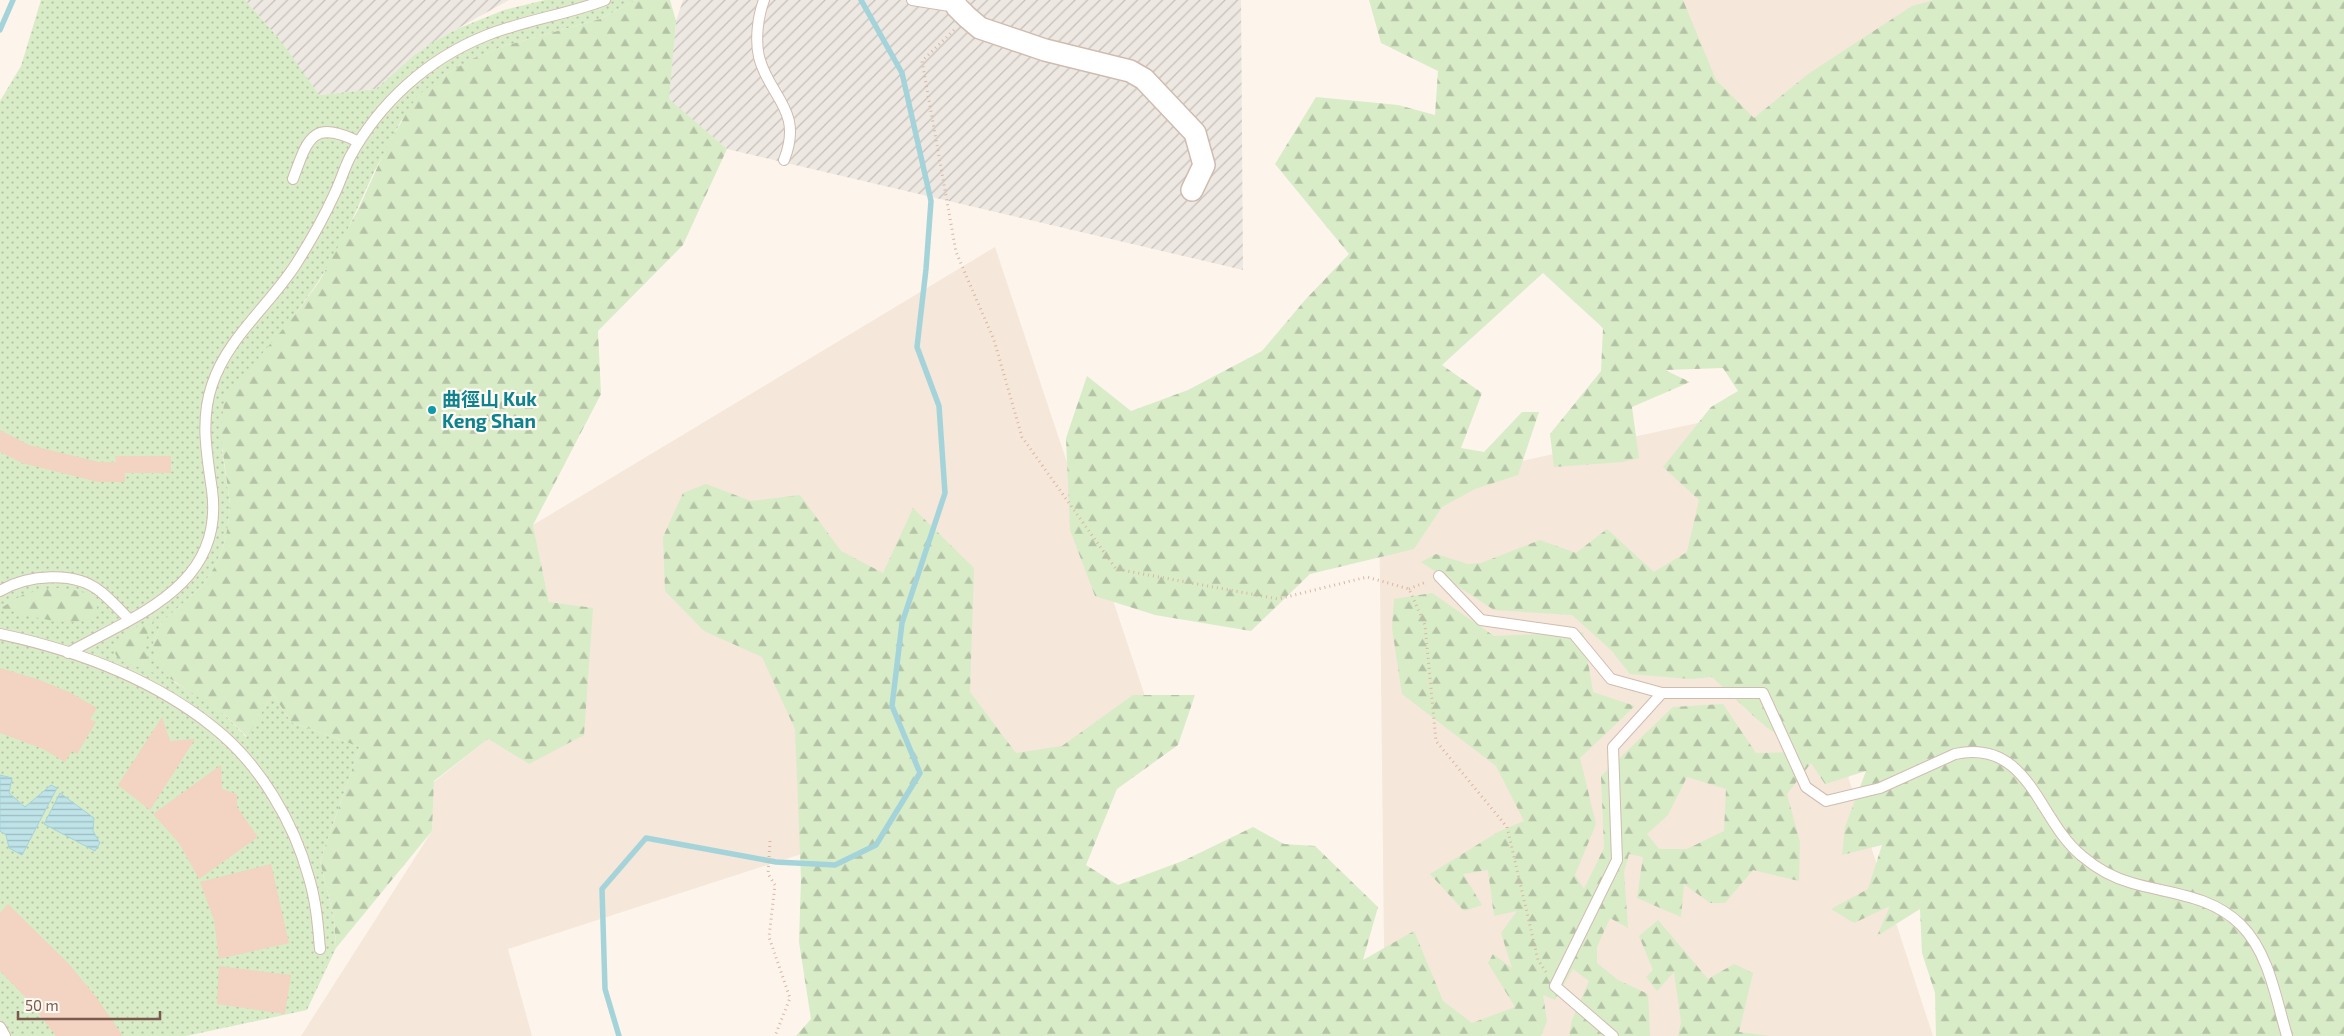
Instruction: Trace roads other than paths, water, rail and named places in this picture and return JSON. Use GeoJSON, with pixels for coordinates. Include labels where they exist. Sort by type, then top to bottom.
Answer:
{"type":"FeatureCollection","features":[{"type":"Feature","properties":{"kind":"street"},"geometry":{"type":"LineString","coordinates":[[959,8],[980,28],[1045,50],[1130,71],[1144,79],[1195,133],[1204,165],[1192,190]]}},
{"type":"Feature","properties":{"kind":"lane"},"geometry":{"type":"LineString","coordinates":[[572,11],[592,0]]}},
{"type":"Feature","properties":{"kind":"lane"},"geometry":{"type":"LineString","coordinates":[[68,653],[176,590],[190,576],[200,560],[208,542],[214,504],[205,430],[206,407],[220,365],[232,346],[272,298],[316,232],[359,142],[389,101],[444,56],[487,35],[605,0]]}},
{"type":"Feature","properties":{"kind":"lane"},"geometry":{"type":"LineString","coordinates":[[764,0],[760,9],[759,58],[787,114],[791,139],[784,160]]}},
{"type":"Feature","properties":{"kind":"lane"},"geometry":{"type":"LineString","coordinates":[[912,0],[959,8]]}},
{"type":"Feature","properties":{"kind":"lane"},"geometry":{"type":"LineString","coordinates":[[293,179],[304,148],[310,139],[320,133],[336,132],[359,142]]}},
{"type":"Feature","properties":{"kind":"lane"},"geometry":{"type":"LineString","coordinates":[[1439,576],[1481,620],[1573,633],[1611,679],[1662,693],[1763,692],[1806,787],[1826,801],[1880,788],[1955,754],[1967,752],[1986,753],[2007,762],[2027,781],[2070,844],[2087,860],[2131,883],[2206,902],[2230,916],[2242,926],[2264,961],[2287,1036]]}},
{"type":"Feature","properties":{"kind":"lane"},"geometry":{"type":"LineString","coordinates":[[0,592],[23,581],[37,578],[67,578],[100,590],[129,619]]}},
{"type":"Feature","properties":{"kind":"lane"},"geometry":{"type":"LineString","coordinates":[[0,634],[68,653],[118,672],[186,706],[215,728],[240,753],[263,781],[298,844],[309,878],[317,913],[320,949]]}},
{"type":"Feature","properties":{"kind":"lane"},"geometry":{"type":"LineString","coordinates":[[1613,1036],[1555,986],[1617,860],[1613,747],[1662,693]]}},
{"type":"Feature","properties":{"kind":"lane"},"geometry":{"type":"LineString","coordinates":[[0,1027],[5,1036]]}},
{"type":"Feature","properties":{"kind":"water"},"geometry":{"type":"Polygon","coordinates":[[[0,775],[12,778],[9,793],[25,807],[51,785],[57,788],[22,855],[9,848],[6,835],[0,831],[0,775]]]}},
{"type":"Feature","properties":{"kind":"water"},"geometry":{"type":"Polygon","coordinates":[[[60,793],[94,818],[93,831],[100,843],[95,851],[44,824],[60,793]]]}},
{"type":"Feature","properties":{"kind":"waterway"},"geometry":{"type":"LineString","coordinates":[[0,30],[13,0]]}},
{"type":"Feature","properties":{"kind":"waterway"},"geometry":{"type":"LineString","coordinates":[[619,1036],[605,989],[602,889],[646,838],[776,862],[835,865],[876,845],[920,773],[892,706],[902,623],[945,493],[939,406],[917,347],[926,269],[931,201],[902,73],[861,0]]}},
{"type":"Feature","properties":{"kind":"place","name":"曲徑山 Kuk Keng Shan"},"geometry":{"type":"Point","coordinates":[432,410]}}]}
